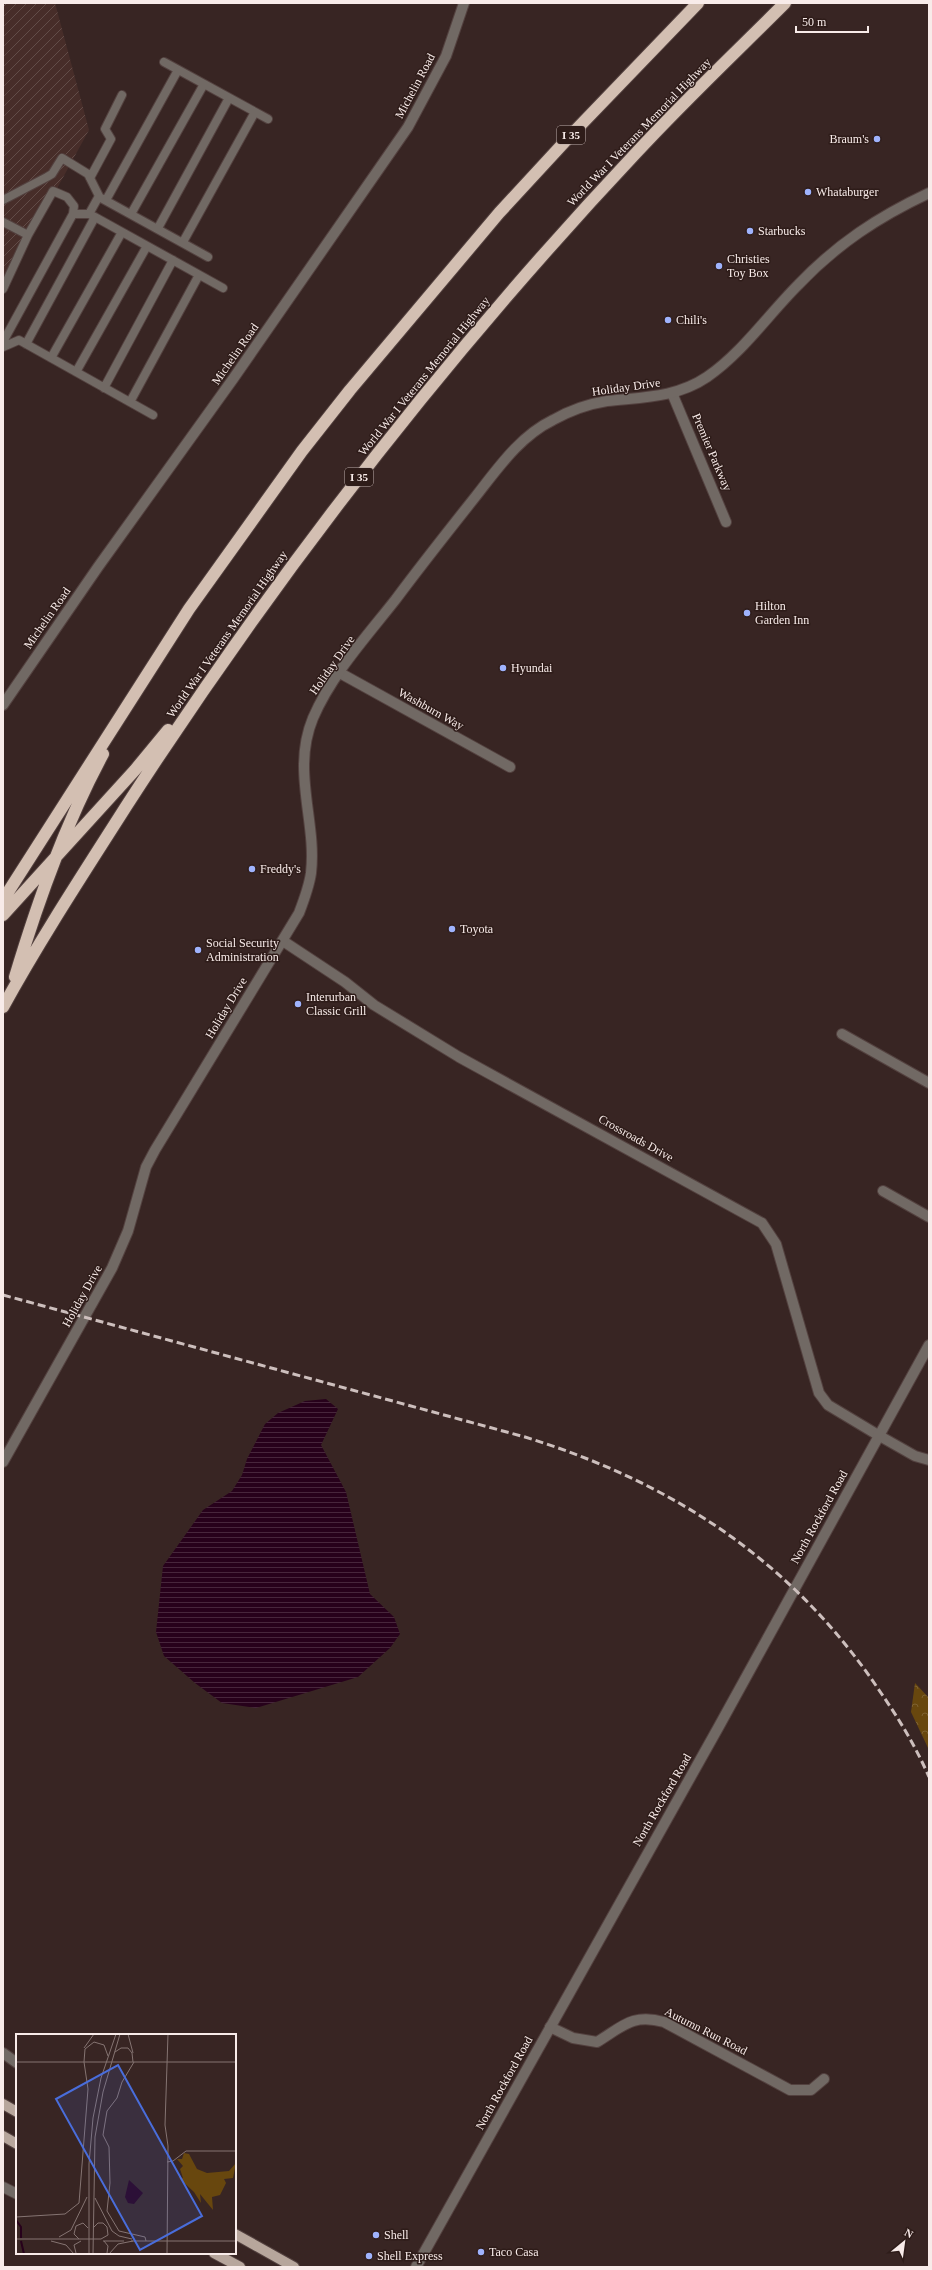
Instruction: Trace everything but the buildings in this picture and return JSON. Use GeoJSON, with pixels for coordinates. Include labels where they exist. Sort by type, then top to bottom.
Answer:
{"type":"FeatureCollection","features":[{"type":"Feature","properties":{"kind":"highway","name":"I 35"},"geometry":{"type":"LineString","coordinates":[[3,900],[189,609],[302,451],[350,390],[499,213],[571,134],[698,3]]}},
{"type":"Feature","properties":{"kind":"highway","name":"World War I Veterans Memorial Highway"},"geometry":{"type":"LineString","coordinates":[[6,1002],[75,886],[206,684],[367,467],[510,293],[577,217],[657,130],[785,3]]}},
{"type":"Feature","properties":{"kind":"highway"},"geometry":{"type":"LineString","coordinates":[[6,1002],[58,854],[101,757],[146,676]]}},
{"type":"Feature","properties":{"kind":"highway"},"geometry":{"type":"LineString","coordinates":[[3,915],[135,770],[206,684]]}},
{"type":"Feature","properties":{"kind":"main road"},"geometry":{"type":"LineString","coordinates":[[3,2104],[16,2111]]}},
{"type":"Feature","properties":{"kind":"main road"},"geometry":{"type":"LineString","coordinates":[[3,2136],[16,2143]]}},
{"type":"Feature","properties":{"kind":"main road"},"geometry":{"type":"LineString","coordinates":[[236,2235],[294,2267]]}},
{"type":"Feature","properties":{"kind":"main road"},"geometry":{"type":"LineString","coordinates":[[216,2254],[240,2267]]}},
{"type":"Feature","properties":{"kind":"street","name":"Michelin Road"},"geometry":{"type":"LineString","coordinates":[[3,706],[98,567],[215,404],[408,127],[446,56],[464,3]]}},
{"type":"Feature","properties":{"kind":"street"},"geometry":{"type":"LineString","coordinates":[[164,62],[268,120]]}},
{"type":"Feature","properties":{"kind":"street"},"geometry":{"type":"LineString","coordinates":[[26,344],[92,216],[178,70]]}},
{"type":"Feature","properties":{"kind":"street"},"geometry":{"type":"LineString","coordinates":[[131,214],[204,84]]}},
{"type":"Feature","properties":{"kind":"street"},"geometry":{"type":"LineString","coordinates":[[90,178],[111,139],[104,129],[122,95]]}},
{"type":"Feature","properties":{"kind":"street"},"geometry":{"type":"LineString","coordinates":[[158,228],[229,98]]}},
{"type":"Feature","properties":{"kind":"street"},"geometry":{"type":"LineString","coordinates":[[183,242],[255,112]]}},
{"type":"Feature","properties":{"kind":"street"},"geometry":{"type":"LineString","coordinates":[[3,200],[47,178],[52,174],[62,158],[88,174],[102,198],[208,256]]}},
{"type":"Feature","properties":{"kind":"street"},"geometry":{"type":"LineString","coordinates":[[3,289],[28,235],[52,191],[67,197],[74,206],[73,214],[4,340],[3,347]]}},
{"type":"Feature","properties":{"kind":"street","name":"Holiday Drive"},"geometry":{"type":"LineString","coordinates":[[3,1462],[112,1268],[128,1231],[146,1167],[155,1150],[299,913],[308,891],[311,871],[304,785],[307,741],[313,719],[340,672],[496,471],[518,445],[533,432],[551,420],[588,406],[672,393],[703,380],[727,361],[797,285],[837,248],[866,226],[929,192]]}},
{"type":"Feature","properties":{"kind":"street"},"geometry":{"type":"LineString","coordinates":[[73,214],[92,216],[223,288]]}},
{"type":"Feature","properties":{"kind":"street"},"geometry":{"type":"LineString","coordinates":[[3,222],[28,235]]}},
{"type":"Feature","properties":{"kind":"street"},"geometry":{"type":"LineString","coordinates":[[51,358],[122,232]]}},
{"type":"Feature","properties":{"kind":"street"},"geometry":{"type":"LineString","coordinates":[[76,372],[148,246]]}},
{"type":"Feature","properties":{"kind":"street"},"geometry":{"type":"LineString","coordinates":[[104,388],[173,260]]}},
{"type":"Feature","properties":{"kind":"street"},"geometry":{"type":"LineString","coordinates":[[130,402],[199,274]]}},
{"type":"Feature","properties":{"kind":"street"},"geometry":{"type":"LineString","coordinates":[[3,347],[19,340],[153,415]]}},
{"type":"Feature","properties":{"kind":"street","name":"Premier Parkway"},"geometry":{"type":"LineString","coordinates":[[672,393],[726,522]]}},
{"type":"Feature","properties":{"kind":"street","name":"Washburn Way"},"geometry":{"type":"LineString","coordinates":[[340,672],[510,768]]}},
{"type":"Feature","properties":{"kind":"street","name":"Crossroads Drive"},"geometry":{"type":"LineString","coordinates":[[283,941],[345,982],[374,1005],[459,1057],[762,1223],[776,1244],[819,1393],[828,1405],[915,1456],[929,1460]]}},
{"type":"Feature","properties":{"kind":"street"},"geometry":{"type":"LineString","coordinates":[[842,1034],[929,1083]]}},
{"type":"Feature","properties":{"kind":"street"},"geometry":{"type":"LineString","coordinates":[[883,1191],[929,1217]]}},
{"type":"Feature","properties":{"kind":"street","name":"North Rockford Road"},"geometry":{"type":"LineString","coordinates":[[416,2267],[718,1728],[878,1435],[929,1345]]}},
{"type":"Feature","properties":{"kind":"street","name":"Autumn Run Road"},"geometry":{"type":"LineString","coordinates":[[550,2027],[573,2038],[597,2042],[635,2019],[650,2018],[664,2022],[790,2090],[811,2090],[824,2079]]}},
{"type":"Feature","properties":{"kind":"street"},"geometry":{"type":"LineString","coordinates":[[3,2053],[16,2062]]}},
{"type":"Feature","properties":{"kind":"street"},"geometry":{"type":"LineString","coordinates":[[3,2187],[16,2194]]}},
{"type":"Feature","properties":{"kind":"shaded area"},"geometry":{"type":"Polygon","coordinates":[[[3,3],[55,3],[89,130],[3,287],[3,3]]]}},
{"type":"Feature","properties":{"kind":"shaded area"},"geometry":{"type":"Polygon","coordinates":[[[326,1399],[338,1409],[321,1445],[346,1492],[370,1594],[394,1617],[400,1634],[390,1648],[358,1677],[256,1708],[222,1703],[195,1683],[164,1656],[156,1632],[163,1566],[203,1510],[232,1491],[242,1475],[247,1459],[265,1424],[278,1413],[305,1401],[326,1399]]]}},
{"type":"Feature","properties":{"kind":"green space"},"geometry":{"type":"Polygon","coordinates":[[[915,1683],[929,1698],[929,1750],[911,1712],[915,1683]]]}},
{"type":"Feature","properties":{"kind":"railway"},"geometry":{"type":"LineString","coordinates":[[3,1295],[525,1437],[580,1456],[631,1478],[680,1504],[726,1533],[769,1567],[810,1604],[847,1646],[881,1693],[907,1734],[929,1777]]}},
{"type":"Feature","properties":{"kind":"place","name":"Braum's"},"geometry":{"type":"Point","coordinates":[877,139]}},
{"type":"Feature","properties":{"kind":"place","name":"Whataburger"},"geometry":{"type":"Point","coordinates":[808,192]}},
{"type":"Feature","properties":{"kind":"place","name":"Starbucks"},"geometry":{"type":"Point","coordinates":[750,231]}},
{"type":"Feature","properties":{"kind":"place","name":"Christies Toy Box"},"geometry":{"type":"Point","coordinates":[719,266]}},
{"type":"Feature","properties":{"kind":"place","name":"Chili's"},"geometry":{"type":"Point","coordinates":[668,320]}},
{"type":"Feature","properties":{"kind":"place","name":"Hilton Garden Inn"},"geometry":{"type":"Point","coordinates":[747,613]}},
{"type":"Feature","properties":{"kind":"place","name":"Hyundai"},"geometry":{"type":"Point","coordinates":[503,668]}},
{"type":"Feature","properties":{"kind":"place","name":"Freddy's"},"geometry":{"type":"Point","coordinates":[252,869]}},
{"type":"Feature","properties":{"kind":"place","name":"Toyota"},"geometry":{"type":"Point","coordinates":[452,929]}},
{"type":"Feature","properties":{"kind":"place","name":"Social Security Administration"},"geometry":{"type":"Point","coordinates":[198,950]}},
{"type":"Feature","properties":{"kind":"place","name":"Interurban Classic Grill"},"geometry":{"type":"Point","coordinates":[298,1004]}},
{"type":"Feature","properties":{"kind":"place","name":"Shell"},"geometry":{"type":"Point","coordinates":[376,2235]}},
{"type":"Feature","properties":{"kind":"place","name":"Taco Casa"},"geometry":{"type":"Point","coordinates":[481,2252]}},
{"type":"Feature","properties":{"kind":"place","name":"Shell Express"},"geometry":{"type":"Point","coordinates":[369,2256]}}]}
